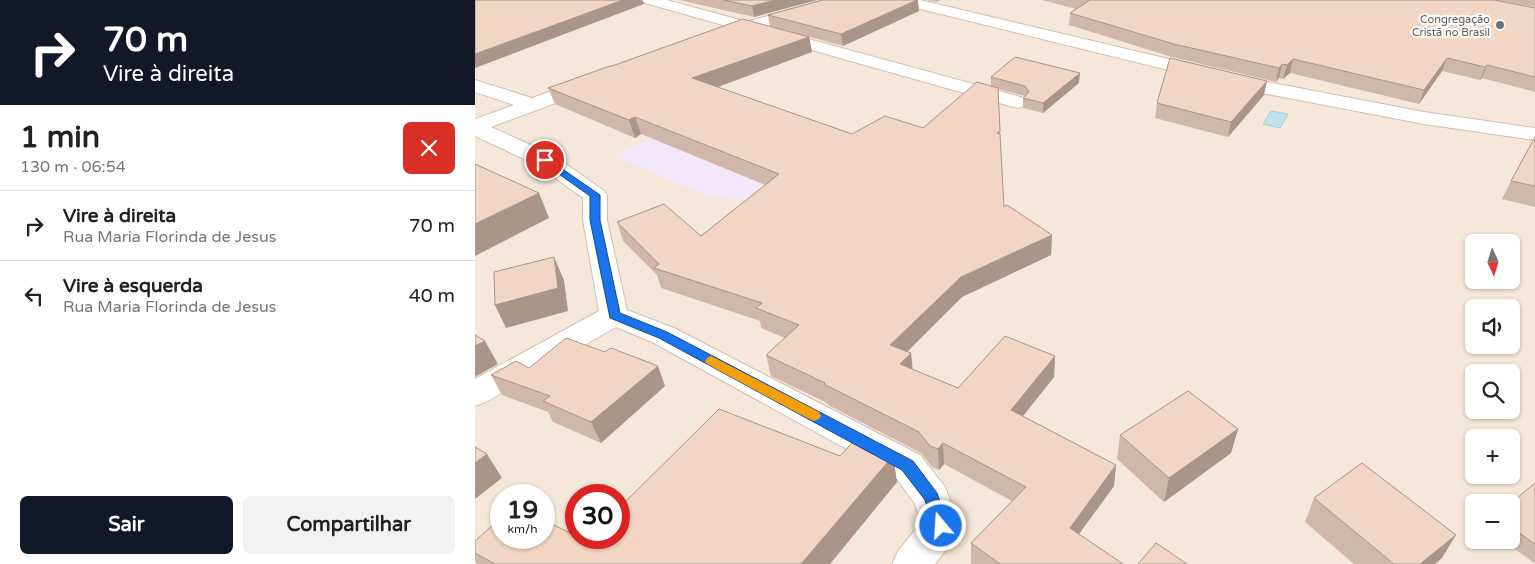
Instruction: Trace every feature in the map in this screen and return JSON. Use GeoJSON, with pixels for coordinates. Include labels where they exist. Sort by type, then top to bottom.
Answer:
{"type":"FeatureCollection","features":[{"type":"Feature","properties":{"kind":"street"},"geometry":{"type":"LineString","coordinates":[[650,0],[1017,102]]}},
{"type":"Feature","properties":{"kind":"street"},"geometry":{"type":"LineString","coordinates":[[711,39],[800,10],[842,0]]}},
{"type":"Feature","properties":{"kind":"street"},"geometry":{"type":"LineString","coordinates":[[901,0],[1257,86],[1424,118],[1535,134]]}},
{"type":"Feature","properties":{"kind":"street"},"geometry":{"type":"LineString","coordinates":[[475,127],[605,78]]}},
{"type":"Feature","properties":{"kind":"street"},"geometry":{"type":"LineString","coordinates":[[475,86],[534,105]]}},
{"type":"Feature","properties":{"kind":"street"},"geometry":{"type":"LineString","coordinates":[[475,127],[545,160],[595,195],[595,220],[614,315]]}},
{"type":"Feature","properties":{"kind":"street"},"geometry":{"type":"LineString","coordinates":[[475,394],[614,315]]}},
{"type":"Feature","properties":{"kind":"street"},"geometry":{"type":"LineString","coordinates":[[614,315],[663,335],[907,466],[931,498],[941,526],[912,564]]}},
{"type":"Feature","properties":{"kind":"shaded area"},"geometry":{"type":"Polygon","coordinates":[[[475,0],[1535,0],[1535,564],[475,564],[475,0]]]}},
{"type":"Feature","properties":{"kind":"shaded area"},"geometry":{"type":"Polygon","coordinates":[[[729,104],[822,211],[705,195],[613,156],[729,104]]]}},
{"type":"Feature","properties":{"kind":"water"},"geometry":{"type":"Polygon","coordinates":[[[1271,111],[1288,114],[1280,128],[1263,124],[1271,111]]]}},
{"type":"Feature","properties":{"kind":"building"},"geometry":{"type":"Polygon","coordinates":[[[475,0],[623,0],[475,54],[475,0]]]}},
{"type":"Feature","properties":{"kind":"building"},"geometry":{"type":"Polygon","coordinates":[[[724,0],[775,0],[752,6],[724,0]]]}},
{"type":"Feature","properties":{"kind":"building"},"geometry":{"type":"Polygon","coordinates":[[[823,0],[917,0],[841,34],[768,15],[823,0]]]}},
{"type":"Feature","properties":{"kind":"building"},"geometry":{"type":"Polygon","coordinates":[[[1090,0],[1494,0],[1535,8],[1535,77],[1487,65],[1485,67],[1447,58],[1424,90],[1293,59],[1287,65],[1282,64],[1279,68],[1174,44],[1070,13],[1090,0]]]}},
{"type":"Feature","properties":{"kind":"building"},"geometry":{"type":"Polygon","coordinates":[[[743,19],[809,37],[692,78],[852,134],[885,116],[923,128],[977,82],[998,88],[1000,131],[997,133],[1000,134],[1004,207],[1007,205],[1052,235],[961,277],[890,345],[911,353],[900,364],[958,388],[1005,336],[1055,356],[1011,410],[1116,465],[1070,528],[1123,564],[1000,564],[971,543],[1026,487],[943,443],[938,449],[930,446],[919,432],[825,383],[766,355],[799,325],[756,308],[762,303],[654,268],[659,264],[617,222],[664,204],[701,236],[779,174],[635,117],[629,120],[548,88],[743,19]]]}},
{"type":"Feature","properties":{"kind":"building"},"geometry":{"type":"Polygon","coordinates":[[[1015,57],[1080,73],[1043,103],[1023,98],[1029,92],[1025,86],[991,77],[1015,57]]]}},
{"type":"Feature","properties":{"kind":"building"},"geometry":{"type":"Polygon","coordinates":[[[1170,58],[1267,81],[1231,122],[1157,103],[1170,58]]]}},
{"type":"Feature","properties":{"kind":"building"},"geometry":{"type":"Polygon","coordinates":[[[1535,137],[1535,186],[1511,181],[1535,137]]]}},
{"type":"Feature","properties":{"kind":"building"},"geometry":{"type":"Polygon","coordinates":[[[475,164],[539,193],[475,224],[475,164]]]}},
{"type":"Feature","properties":{"kind":"building"},"geometry":{"type":"Polygon","coordinates":[[[554,257],[558,288],[495,305],[494,272],[554,257]]]}},
{"type":"Feature","properties":{"kind":"building"},"geometry":{"type":"Polygon","coordinates":[[[475,335],[485,341],[475,346],[475,335]]]}},
{"type":"Feature","properties":{"kind":"building"},"geometry":{"type":"Polygon","coordinates":[[[566,338],[605,352],[611,348],[658,366],[591,422],[543,401],[550,396],[491,375],[516,361],[529,368],[566,338]]]}},
{"type":"Feature","properties":{"kind":"building"},"geometry":{"type":"Polygon","coordinates":[[[1188,391],[1238,429],[1169,478],[1120,435],[1188,391]]]}},
{"type":"Feature","properties":{"kind":"building"},"geometry":{"type":"Polygon","coordinates":[[[719,409],[840,456],[860,434],[889,450],[893,456],[801,564],[495,564],[475,553],[475,541],[490,528],[490,549],[555,549],[555,526],[565,530],[565,549],[630,549],[630,497],[719,409]]]}},
{"type":"Feature","properties":{"kind":"building"},"geometry":{"type":"Polygon","coordinates":[[[475,447],[487,454],[475,463],[475,447]]]}},
{"type":"Feature","properties":{"kind":"building"},"geometry":{"type":"Polygon","coordinates":[[[1362,463],[1456,535],[1420,564],[1394,564],[1314,498],[1362,463]]]}},
{"type":"Feature","properties":{"kind":"building"},"geometry":{"type":"Polygon","coordinates":[[[1535,483],[1535,544],[1520,533],[1520,496],[1535,483]]]}},
{"type":"Feature","properties":{"kind":"building"},"geometry":{"type":"Polygon","coordinates":[[[1156,543],[1187,564],[1138,564],[1156,543]]]}},
{"type":"Feature","properties":{"kind":"slow traffic"},"geometry":{"type":"LineString","coordinates":[[711,361],[814,416]]}},
{"type":"Feature","properties":{"kind":"place","name":"Congregação Cristã no Brasil"},"geometry":{"type":"Point","coordinates":[1500,25]}},
{"type":"Feature","properties":{"kind":"route"},"geometry":{"type":"LineString","coordinates":[[545,160],[595,195],[595,220],[614,315],[663,335],[907,466],[931,498],[941,526]]}}]}
